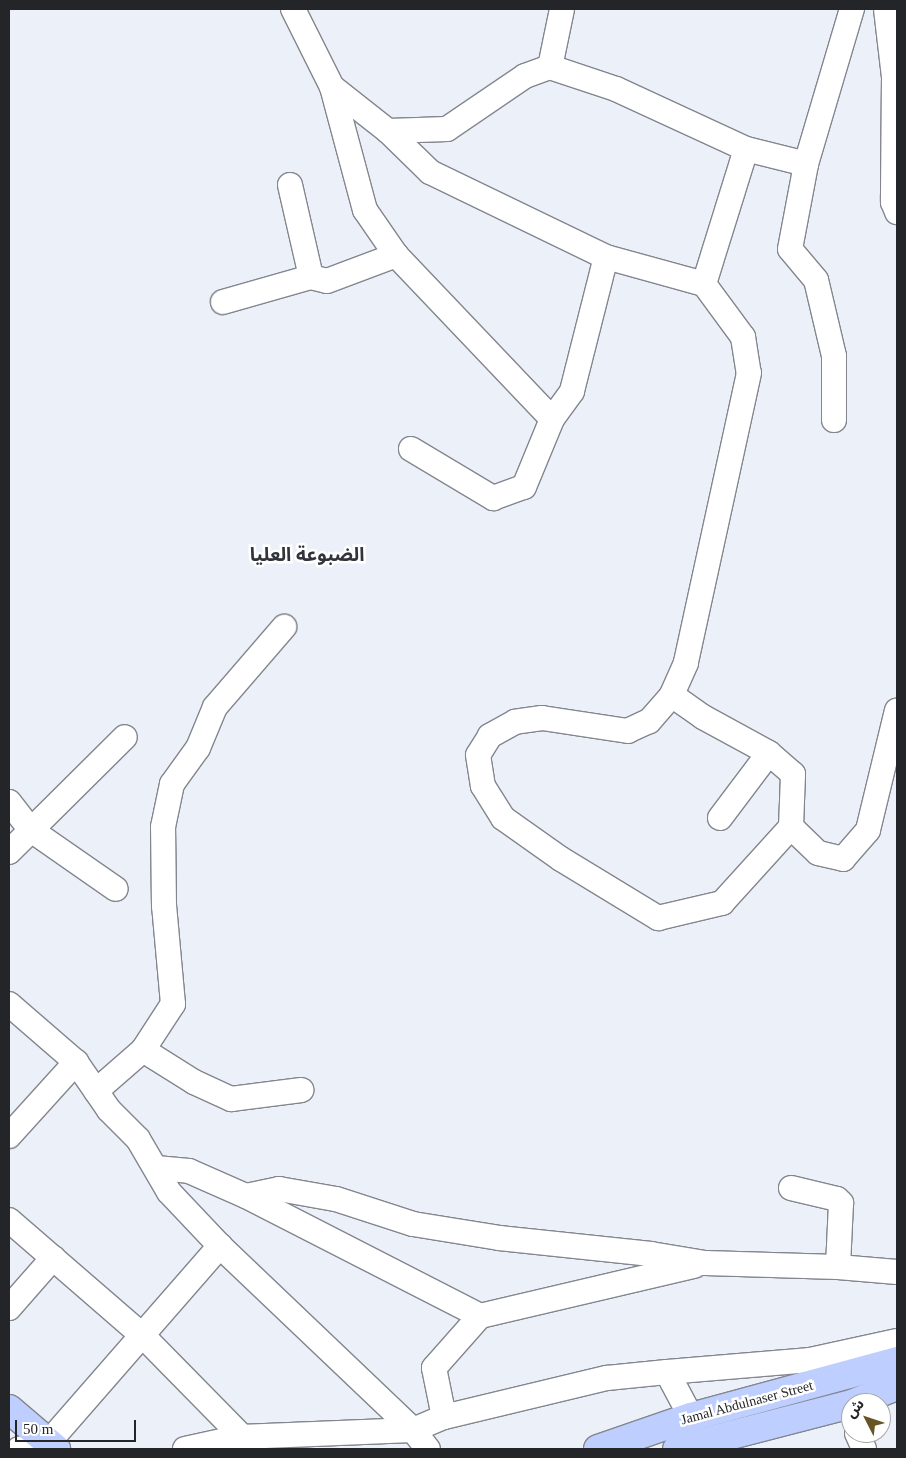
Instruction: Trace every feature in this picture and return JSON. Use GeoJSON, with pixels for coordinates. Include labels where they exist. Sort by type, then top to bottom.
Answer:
{"type":"FeatureCollection","features":[{"type":"Feature","properties":{"kind":"main road","name":"Jamal Abdulnaser Street"},"geometry":{"type":"LineString","coordinates":[[598,1449],[691,1417],[897,1361]]}},
{"type":"Feature","properties":{"kind":"main road","name":"Jamal Abdulnaser Street"},"geometry":{"type":"LineString","coordinates":[[882,1393],[897,1386]]}},
{"type":"Feature","properties":{"kind":"main road"},"geometry":{"type":"LineString","coordinates":[[9,1409],[52,1446]]}},
{"type":"Feature","properties":{"kind":"main road","name":"Jamal Abdulnaser Street"},"geometry":{"type":"LineString","coordinates":[[677,1449],[841,1410]]}},
{"type":"Feature","properties":{"kind":"street"},"geometry":{"type":"LineString","coordinates":[[293,9],[332,87],[365,210],[396,255],[552,419]]}},
{"type":"Feature","properties":{"kind":"street"},"geometry":{"type":"LineString","coordinates":[[550,67],[562,9]]}},
{"type":"Feature","properties":{"kind":"street"},"geometry":{"type":"LineString","coordinates":[[834,420],[834,356],[816,280],[790,249],[806,164],[852,9]]}},
{"type":"Feature","properties":{"kind":"street"},"geometry":{"type":"LineString","coordinates":[[886,9],[894,77],[893,202],[897,212]]}},
{"type":"Feature","properties":{"kind":"street"},"geometry":{"type":"LineString","coordinates":[[388,131],[447,129],[525,76],[550,67],[616,89],[746,149],[806,164]]}},
{"type":"Feature","properties":{"kind":"street"},"geometry":{"type":"LineString","coordinates":[[332,87],[388,131],[430,172],[606,257],[704,284],[742,337],[749,373],[686,663],[672,695],[650,721],[628,730],[542,718],[516,722],[490,736],[478,755],[483,786],[503,818],[561,859],[658,918],[722,903],[791,827],[793,774],[769,753],[703,717],[672,695]]}},
{"type":"Feature","properties":{"kind":"street"},"geometry":{"type":"LineString","coordinates":[[704,284],[746,149]]}},
{"type":"Feature","properties":{"kind":"street"},"geometry":{"type":"LineString","coordinates":[[290,185],[311,277]]}},
{"type":"Feature","properties":{"kind":"street"},"geometry":{"type":"LineString","coordinates":[[223,302],[311,277],[327,281],[396,255]]}},
{"type":"Feature","properties":{"kind":"street"},"geometry":{"type":"LineString","coordinates":[[411,449],[493,498],[524,487],[552,419],[572,391],[606,257]]}},
{"type":"Feature","properties":{"kind":"street"},"geometry":{"type":"LineString","coordinates":[[96,1091],[143,1050],[173,1004],[164,906],[163,837],[172,784],[198,748],[215,707],[284,627]]}},
{"type":"Feature","properties":{"kind":"street"},"geometry":{"type":"LineString","coordinates":[[791,827],[818,853],[843,859],[868,830],[896,716]]}},
{"type":"Feature","properties":{"kind":"street"},"geometry":{"type":"LineString","coordinates":[[9,852],[125,738]]}},
{"type":"Feature","properties":{"kind":"street"},"geometry":{"type":"LineString","coordinates":[[720,818],[769,753]]}},
{"type":"Feature","properties":{"kind":"street"},"geometry":{"type":"LineString","coordinates":[[9,802],[31,830],[116,889]]}},
{"type":"Feature","properties":{"kind":"street"},"geometry":{"type":"LineString","coordinates":[[9,1004],[76,1062],[109,1110],[138,1139],[169,1192],[220,1246],[413,1430],[428,1449]]}},
{"type":"Feature","properties":{"kind":"street"},"geometry":{"type":"LineString","coordinates":[[143,1050],[194,1082],[231,1098],[301,1090]]}},
{"type":"Feature","properties":{"kind":"street"},"geometry":{"type":"LineString","coordinates":[[9,1136],[76,1062]]}},
{"type":"Feature","properties":{"kind":"street"},"geometry":{"type":"LineString","coordinates":[[156,1168],[189,1171],[246,1196],[480,1316]]}},
{"type":"Feature","properties":{"kind":"street"},"geometry":{"type":"LineString","coordinates":[[791,1188],[837,1199],[842,1203],[838,1267]]}},
{"type":"Feature","properties":{"kind":"street"},"geometry":{"type":"LineString","coordinates":[[246,1196],[279,1189],[336,1199],[412,1224],[705,1263],[838,1267],[897,1272]]}},
{"type":"Feature","properties":{"kind":"street"},"geometry":{"type":"LineString","coordinates":[[9,1220],[143,1336],[248,1443]]}},
{"type":"Feature","properties":{"kind":"street"},"geometry":{"type":"LineString","coordinates":[[19,1449],[52,1446],[220,1246]]}},
{"type":"Feature","properties":{"kind":"street"},"geometry":{"type":"LineString","coordinates":[[9,1308],[53,1258]]}},
{"type":"Feature","properties":{"kind":"street"},"geometry":{"type":"LineString","coordinates":[[444,1417],[434,1368],[480,1316],[705,1263]]}},
{"type":"Feature","properties":{"kind":"street"},"geometry":{"type":"LineString","coordinates":[[185,1449],[413,1430],[444,1417],[606,1378],[810,1360],[897,1341]]}},
{"type":"Feature","properties":{"kind":"street"},"geometry":{"type":"LineString","coordinates":[[667,1372],[691,1417]]}},
{"type":"Feature","properties":{"kind":"district","name":"الضبوعة العليا"},"geometry":{"type":"Point","coordinates":[307,555]}}]}
